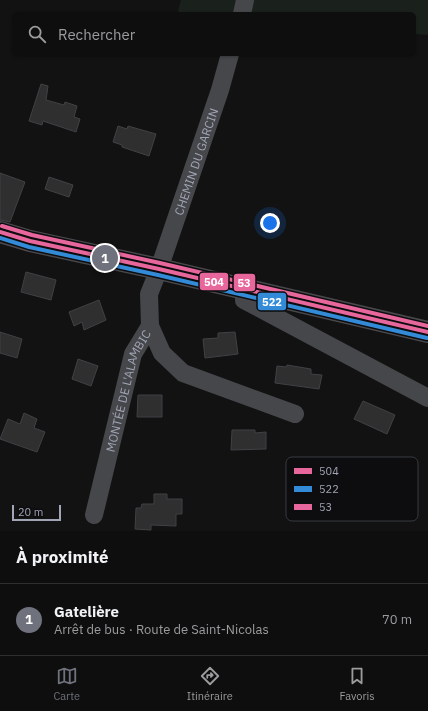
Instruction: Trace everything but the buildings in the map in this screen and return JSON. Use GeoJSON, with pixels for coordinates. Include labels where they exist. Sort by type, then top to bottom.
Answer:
{"type":"FeatureCollection","features":[{"type":"Feature","properties":{"kind":"main road"},"geometry":{"type":"LineString","coordinates":[[0,232],[30,241],[159,269],[428,332]]}},
{"type":"Feature","properties":{"kind":"street"},"geometry":{"type":"LineString","coordinates":[[243,12],[246,0]]}},
{"type":"Feature","properties":{"kind":"street","name":"CHEMIN DU GARCIN"},"geometry":{"type":"LineString","coordinates":[[159,269],[220,90],[229,56]]}},
{"type":"Feature","properties":{"kind":"street","name":"MONTÉE DE L'ALAMBIC"},"geometry":{"type":"LineString","coordinates":[[94,515],[133,354],[150,326],[149,294],[159,269]]}},
{"type":"Feature","properties":{"kind":"street"},"geometry":{"type":"LineString","coordinates":[[246,289],[244,300],[428,398]]}},
{"type":"Feature","properties":{"kind":"street"},"geometry":{"type":"LineString","coordinates":[[150,326],[162,354],[183,373],[295,414]]}},
{"type":"Feature","properties":{"kind":"shaded area"},"geometry":{"type":"Polygon","coordinates":[[[181,0],[428,0],[428,35],[416,34],[416,12],[178,11],[181,0]]]}},
{"type":"Feature","properties":{"kind":"transit line","name":"53"},"geometry":{"type":"LineString","coordinates":[[2,226],[32,235],[160,263],[428,326]]}},
{"type":"Feature","properties":{"kind":"transit line","name":"504"},"geometry":{"type":"LineString","coordinates":[[0,232],[30,241],[159,269],[428,332]]}},
{"type":"Feature","properties":{"kind":"transit line","name":"522"},"geometry":{"type":"LineString","coordinates":[[0,238],[29,247],[158,275],[427,338]]}},
{"type":"Feature","properties":{"kind":"place","name":"Gatelière"},"geometry":{"type":"Point","coordinates":[105,258]}}]}
